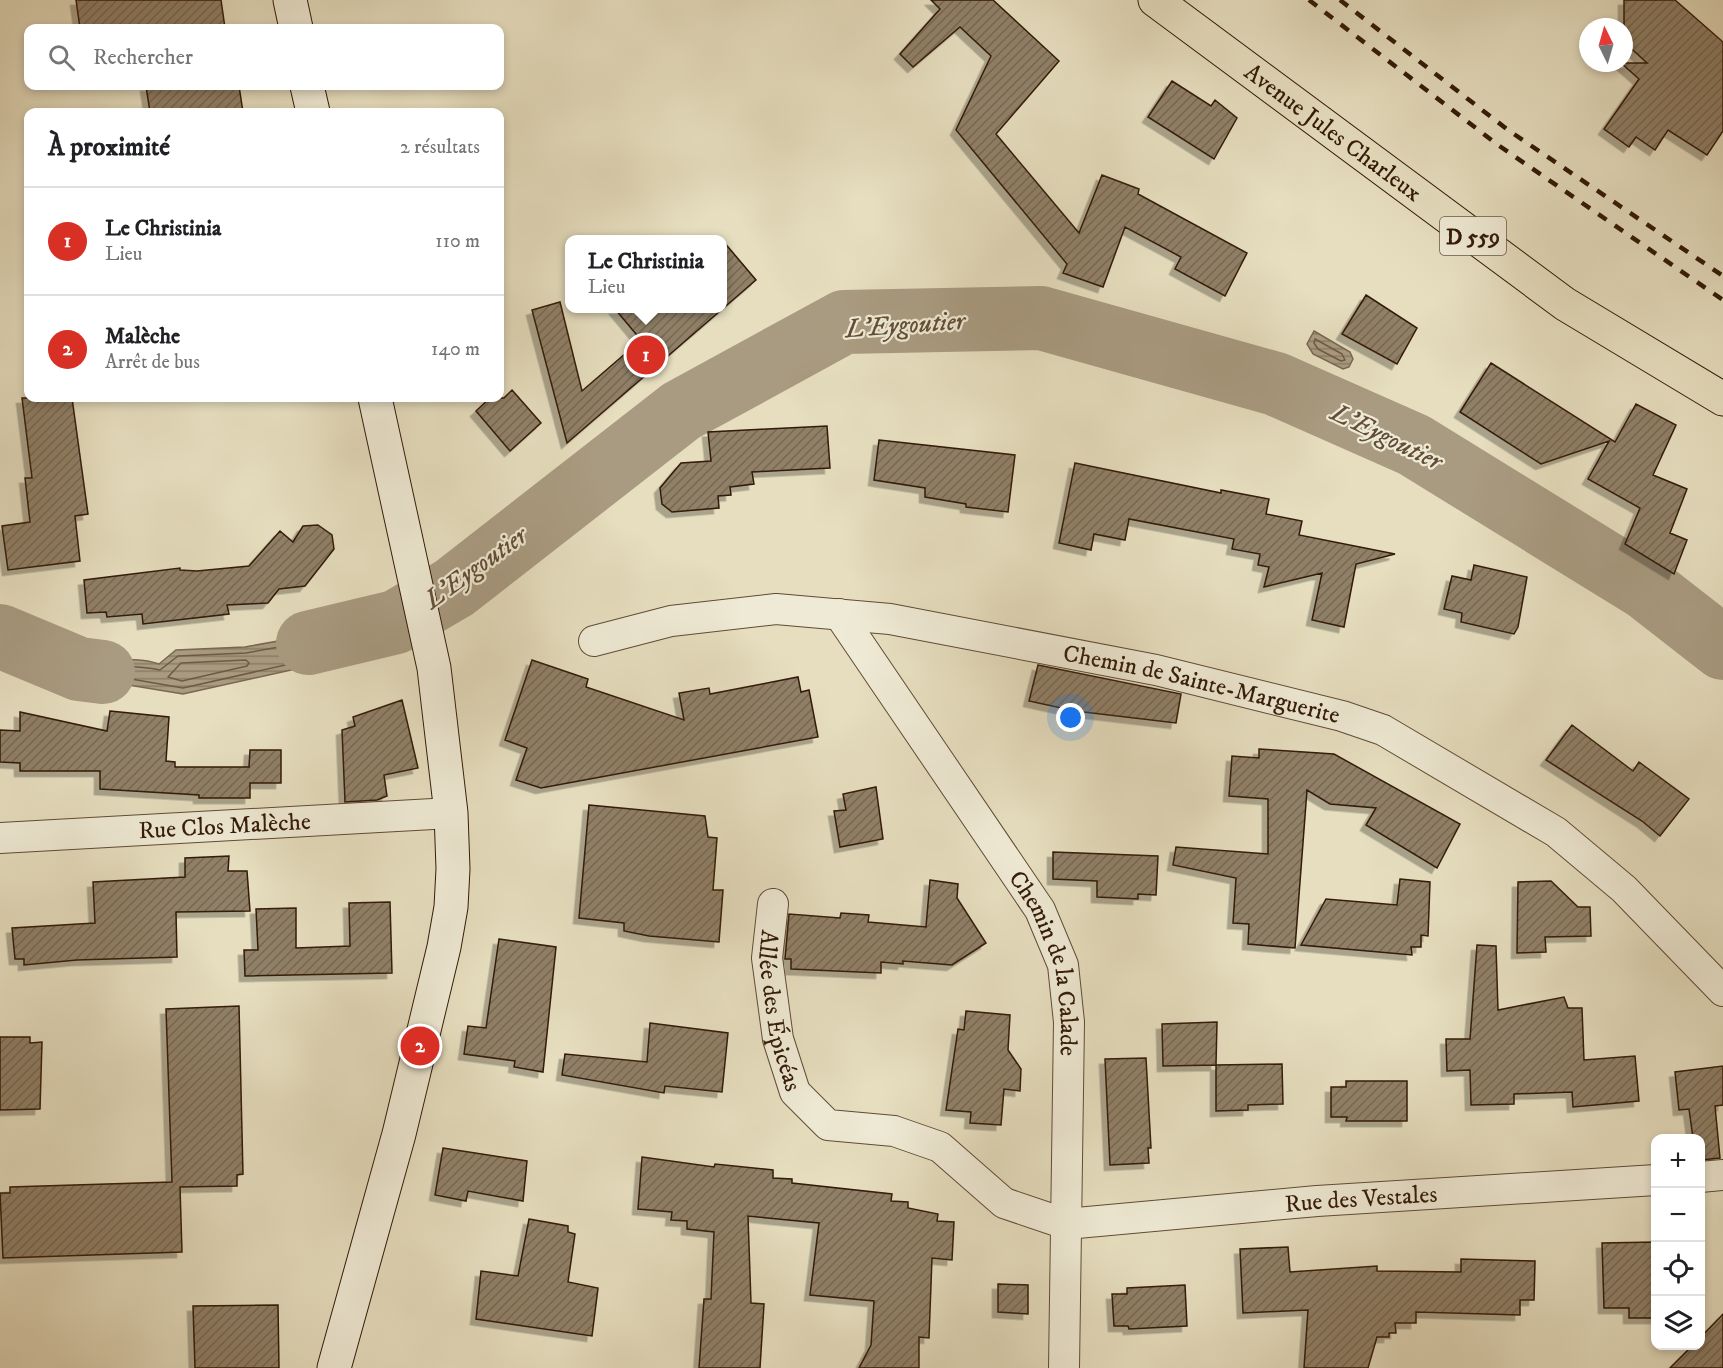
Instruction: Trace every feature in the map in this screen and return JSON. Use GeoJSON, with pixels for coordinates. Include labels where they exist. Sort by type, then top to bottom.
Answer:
{"type":"FeatureCollection","features":[{"type":"Feature","properties":{"kind":"main road"},"geometry":{"type":"LineString","coordinates":[[290,0],[295,24]]}},
{"type":"Feature","properties":{"kind":"main road","name":"Avenue Jules Charleux"},"geometry":{"type":"LineString","coordinates":[[1155,0],[1565,304],[1723,399]]}},
{"type":"Feature","properties":{"kind":"main road","name":"D 559"},"geometry":{"type":"LineString","coordinates":[[1176,0],[1233,56]]}},
{"type":"Feature","properties":{"kind":"main road"},"geometry":{"type":"LineString","coordinates":[[309,90],[312,108]]}},
{"type":"Feature","properties":{"kind":"main road"},"geometry":{"type":"LineString","coordinates":[[334,1368],[399,1134],[444,948],[451,907],[453,869],[451,813],[434,668],[376,402]]}},
{"type":"Feature","properties":{"kind":"street","name":"Chemin de Sainte-Marguerite"},"geometry":{"type":"LineString","coordinates":[[594,641],[671,621],[776,609],[890,619],[1156,670],[1342,716],[1383,730],[1556,832],[1624,889],[1723,991]]}},
{"type":"Feature","properties":{"kind":"street","name":"Chemin de la Calade"},"geometry":{"type":"LineString","coordinates":[[839,614],[1040,910],[1063,965],[1069,1022],[1064,1368]]}},
{"type":"Feature","properties":{"kind":"street","name":"Rue Clos Malèche"},"geometry":{"type":"LineString","coordinates":[[0,838],[451,813]]}},
{"type":"Feature","properties":{"kind":"street","name":"Allée des Épicéas"},"geometry":{"type":"LineString","coordinates":[[773,904],[767,958],[778,1039],[795,1092],[828,1125],[894,1131],[940,1148],[1004,1203],[1066,1224]]}},
{"type":"Feature","properties":{"kind":"street"},"geometry":{"type":"LineString","coordinates":[[1705,1177],[1723,1175]]}},
{"type":"Feature","properties":{"kind":"street","name":"Rue des Vestales"},"geometry":{"type":"LineString","coordinates":[[1066,1224],[1317,1201],[1651,1180]]}},
{"type":"Feature","properties":{"kind":"water"},"geometry":{"type":"Polygon","coordinates":[[[1314,331],[1350,352],[1353,359],[1349,367],[1343,369],[1313,354],[1307,344],[1314,331]]]}},
{"type":"Feature","properties":{"kind":"water","name":"L'Eygoutier"},"geometry":{"type":"Polygon","coordinates":[[[390,596],[399,640],[359,655],[183,694],[13,666],[0,661],[0,635],[39,651],[71,660],[140,660],[159,664],[176,650],[245,647],[306,636],[343,626],[390,596]]]}},
{"type":"Feature","properties":{"kind":"building"},"geometry":{"type":"Polygon","coordinates":[[[76,0],[221,0],[224,24],[79,24],[76,0]]]}},
{"type":"Feature","properties":{"kind":"building"},"geometry":{"type":"Polygon","coordinates":[[[931,0],[993,0],[1059,61],[996,134],[1079,233],[1102,175],[1139,189],[1138,194],[1247,253],[1225,296],[1175,269],[1181,257],[1125,227],[1103,287],[1063,273],[1067,264],[956,130],[991,56],[960,27],[913,67],[900,54],[940,9],[931,0]]]}},
{"type":"Feature","properties":{"kind":"building"},"geometry":{"type":"Polygon","coordinates":[[[1624,0],[1675,0],[1723,42],[1723,131],[1707,155],[1668,130],[1655,150],[1636,137],[1629,147],[1604,129],[1639,79],[1631,72],[1633,72],[1633,63],[1647,63],[1633,50],[1633,18],[1624,18],[1624,0]]]}},
{"type":"Feature","properties":{"kind":"building"},"geometry":{"type":"Polygon","coordinates":[[[1172,81],[1211,106],[1215,100],[1237,118],[1214,159],[1148,117],[1172,81]]]}},
{"type":"Feature","properties":{"kind":"building"},"geometry":{"type":"Polygon","coordinates":[[[147,90],[240,90],[242,108],[149,108],[147,90]]]}},
{"type":"Feature","properties":{"kind":"building"},"geometry":{"type":"Polygon","coordinates":[[[727,246],[756,280],[727,305],[727,246]]]}},
{"type":"Feature","properties":{"kind":"building"},"geometry":{"type":"Polygon","coordinates":[[[1366,295],[1417,328],[1397,364],[1342,334],[1366,295]]]}},
{"type":"Feature","properties":{"kind":"building"},"geometry":{"type":"Polygon","coordinates":[[[560,302],[582,391],[641,340],[618,313],[717,313],[567,443],[532,310],[560,302]]]}},
{"type":"Feature","properties":{"kind":"building"},"geometry":{"type":"Polygon","coordinates":[[[1491,363],[1615,442],[1636,404],[1676,425],[1653,475],[1687,489],[1670,533],[1687,540],[1674,574],[1625,544],[1640,508],[1588,479],[1609,441],[1541,464],[1460,412],[1491,363]]]}},
{"type":"Feature","properties":{"kind":"building"},"geometry":{"type":"Polygon","coordinates":[[[512,390],[541,423],[510,451],[476,411],[486,402],[504,402],[504,398],[512,390]]]}},
{"type":"Feature","properties":{"kind":"building"},"geometry":{"type":"Polygon","coordinates":[[[22,398],[24,402],[73,402],[88,514],[75,516],[80,561],[8,570],[2,526],[30,522],[25,478],[32,478],[22,398]]]}},
{"type":"Feature","properties":{"kind":"building"},"geometry":{"type":"Polygon","coordinates":[[[827,426],[830,468],[752,472],[754,484],[730,487],[731,495],[718,496],[719,508],[672,512],[662,504],[660,488],[681,463],[711,461],[708,432],[827,426]]]}},
{"type":"Feature","properties":{"kind":"building"},"geometry":{"type":"Polygon","coordinates":[[[879,440],[1015,455],[1008,512],[966,507],[966,504],[925,497],[925,488],[874,480],[879,440]]]}},
{"type":"Feature","properties":{"kind":"building"},"geometry":{"type":"Polygon","coordinates":[[[1075,463],[1221,493],[1221,490],[1269,499],[1266,514],[1302,521],[1299,535],[1395,554],[1356,564],[1344,627],[1312,620],[1322,573],[1264,587],[1269,567],[1258,565],[1260,554],[1232,549],[1234,539],[1129,519],[1125,540],[1094,534],[1091,550],[1059,543],[1075,463]]]}},
{"type":"Feature","properties":{"kind":"building"},"geometry":{"type":"Polygon","coordinates":[[[318,525],[332,535],[334,549],[305,586],[279,589],[268,603],[227,605],[229,614],[143,624],[142,614],[107,617],[106,612],[87,613],[84,580],[180,568],[180,570],[197,571],[249,566],[280,531],[293,542],[303,526],[318,525]]]}},
{"type":"Feature","properties":{"kind":"building"},"geometry":{"type":"Polygon","coordinates":[[[1474,565],[1527,577],[1518,627],[1514,634],[1461,622],[1462,613],[1444,609],[1452,576],[1471,580],[1474,565]]]}},
{"type":"Feature","properties":{"kind":"building"},"geometry":{"type":"Polygon","coordinates":[[[532,660],[588,679],[586,687],[684,720],[679,693],[709,688],[710,694],[798,677],[801,692],[809,690],[818,737],[541,788],[516,780],[527,748],[505,740],[532,660]]]}},
{"type":"Feature","properties":{"kind":"building"},"geometry":{"type":"Polygon","coordinates":[[[1038,665],[1181,694],[1176,723],[1075,711],[1029,701],[1038,665]]]}},
{"type":"Feature","properties":{"kind":"building"},"geometry":{"type":"Polygon","coordinates":[[[402,700],[418,768],[384,775],[387,796],[377,800],[345,802],[342,730],[355,726],[353,717],[402,700]]]}},
{"type":"Feature","properties":{"kind":"building"},"geometry":{"type":"Polygon","coordinates":[[[110,711],[169,717],[166,761],[175,762],[175,767],[249,767],[250,750],[281,750],[281,783],[250,783],[250,798],[199,798],[199,795],[100,789],[100,771],[20,771],[20,763],[0,762],[0,730],[20,731],[20,712],[107,731],[110,711]]]}},
{"type":"Feature","properties":{"kind":"building"},"geometry":{"type":"Polygon","coordinates":[[[1572,725],[1633,771],[1639,762],[1689,799],[1660,836],[1642,821],[1546,760],[1572,725]]]}},
{"type":"Feature","properties":{"kind":"building"},"geometry":{"type":"Polygon","coordinates":[[[1259,749],[1334,754],[1460,824],[1437,868],[1366,825],[1376,808],[1330,804],[1307,790],[1295,948],[1248,944],[1249,924],[1233,923],[1236,878],[1173,865],[1176,847],[1268,854],[1268,799],[1229,796],[1232,756],[1259,758],[1259,749]]]}},
{"type":"Feature","properties":{"kind":"building"},"geometry":{"type":"Polygon","coordinates":[[[876,787],[883,839],[840,847],[834,811],[846,810],[843,794],[876,787]]]}},
{"type":"Feature","properties":{"kind":"building"},"geometry":{"type":"Polygon","coordinates":[[[589,805],[705,816],[708,837],[717,838],[713,890],[723,890],[719,942],[649,936],[624,931],[624,923],[579,918],[589,805]]]}},
{"type":"Feature","properties":{"kind":"building"},"geometry":{"type":"Polygon","coordinates":[[[1053,852],[1158,856],[1156,895],[1138,894],[1138,899],[1097,897],[1097,881],[1053,879],[1053,852]]]}},
{"type":"Feature","properties":{"kind":"building"},"geometry":{"type":"Polygon","coordinates":[[[229,856],[228,871],[247,871],[250,911],[176,912],[177,957],[77,960],[24,965],[24,959],[15,959],[12,928],[95,923],[93,882],[185,877],[185,858],[229,856]]]}},
{"type":"Feature","properties":{"kind":"building"},"geometry":{"type":"Polygon","coordinates":[[[1400,879],[1430,882],[1428,936],[1421,935],[1421,947],[1411,947],[1412,955],[1301,945],[1326,899],[1397,905],[1400,879]]]}},
{"type":"Feature","properties":{"kind":"building"},"geometry":{"type":"Polygon","coordinates":[[[930,880],[958,884],[957,898],[986,943],[952,965],[903,961],[903,964],[881,962],[881,973],[791,969],[791,959],[785,959],[789,914],[840,918],[841,913],[869,915],[868,922],[926,927],[930,880]]]}},
{"type":"Feature","properties":{"kind":"building"},"geometry":{"type":"Polygon","coordinates":[[[1551,881],[1578,907],[1590,907],[1591,936],[1545,937],[1546,952],[1517,953],[1518,882],[1551,881]]]}},
{"type":"Feature","properties":{"kind":"building"},"geometry":{"type":"Polygon","coordinates":[[[390,902],[392,973],[245,976],[244,950],[258,950],[256,909],[296,908],[296,948],[350,946],[349,903],[390,902]]]}},
{"type":"Feature","properties":{"kind":"building"},"geometry":{"type":"Polygon","coordinates":[[[499,939],[556,947],[543,1072],[514,1067],[515,1061],[464,1054],[468,1026],[486,1028],[499,939]]]}},
{"type":"Feature","properties":{"kind":"building"},"geometry":{"type":"Polygon","coordinates":[[[1477,945],[1496,946],[1498,1010],[1564,997],[1568,1008],[1582,1008],[1584,1060],[1635,1056],[1639,1101],[1573,1107],[1572,1092],[1514,1094],[1514,1104],[1471,1105],[1470,1070],[1447,1071],[1446,1039],[1470,1039],[1477,945]]]}},
{"type":"Feature","properties":{"kind":"building"},"geometry":{"type":"Polygon","coordinates":[[[239,1006],[243,1174],[237,1175],[237,1186],[180,1187],[182,1252],[3,1258],[0,1193],[10,1193],[10,1187],[172,1182],[166,1009],[239,1006]]]}},
{"type":"Feature","properties":{"kind":"building"},"geometry":{"type":"Polygon","coordinates":[[[966,1011],[1010,1015],[1008,1050],[1021,1069],[1020,1091],[1004,1089],[1001,1125],[970,1123],[971,1112],[946,1110],[958,1029],[964,1030],[966,1011]]]}},
{"type":"Feature","properties":{"kind":"building"},"geometry":{"type":"Polygon","coordinates":[[[1217,1022],[1216,1065],[1163,1066],[1162,1024],[1217,1022]]]}},
{"type":"Feature","properties":{"kind":"building"},"geometry":{"type":"Polygon","coordinates":[[[650,1023],[728,1033],[722,1092],[665,1086],[664,1093],[562,1075],[565,1054],[647,1062],[650,1023]]]}},
{"type":"Feature","properties":{"kind":"building"},"geometry":{"type":"Polygon","coordinates":[[[0,1037],[30,1037],[30,1043],[42,1042],[40,1109],[0,1110],[0,1037]]]}},
{"type":"Feature","properties":{"kind":"building"},"geometry":{"type":"Polygon","coordinates":[[[1146,1058],[1151,1148],[1148,1148],[1149,1163],[1110,1165],[1105,1059],[1146,1058]]]}},
{"type":"Feature","properties":{"kind":"building"},"geometry":{"type":"Polygon","coordinates":[[[1282,1064],[1283,1104],[1248,1105],[1248,1110],[1216,1111],[1216,1065],[1282,1064]]]}},
{"type":"Feature","properties":{"kind":"building"},"geometry":{"type":"Polygon","coordinates":[[[1723,1066],[1723,1105],[1715,1106],[1720,1158],[1705,1160],[1705,1134],[1692,1134],[1689,1109],[1679,1110],[1675,1072],[1723,1066]]]}},
{"type":"Feature","properties":{"kind":"building"},"geometry":{"type":"Polygon","coordinates":[[[1346,1081],[1407,1081],[1407,1121],[1346,1121],[1347,1117],[1331,1117],[1331,1087],[1346,1087],[1346,1081]]]}},
{"type":"Feature","properties":{"kind":"building"},"geometry":{"type":"Polygon","coordinates":[[[443,1148],[527,1161],[523,1201],[468,1191],[466,1201],[435,1195],[443,1148]]]}},
{"type":"Feature","properties":{"kind":"building"},"geometry":{"type":"Polygon","coordinates":[[[642,1157],[714,1167],[715,1164],[773,1170],[773,1178],[792,1179],[792,1183],[892,1194],[891,1201],[908,1202],[908,1208],[938,1214],[937,1221],[954,1222],[952,1260],[932,1258],[929,1338],[919,1337],[919,1368],[859,1368],[871,1345],[874,1301],[810,1295],[819,1223],[748,1216],[751,1303],[764,1304],[760,1368],[699,1368],[704,1299],[711,1299],[714,1232],[687,1229],[687,1221],[671,1220],[672,1212],[638,1209],[642,1157]]]}},
{"type":"Feature","properties":{"kind":"building"},"geometry":{"type":"Polygon","coordinates":[[[529,1219],[568,1226],[568,1232],[575,1234],[568,1282],[598,1288],[592,1336],[476,1319],[481,1271],[518,1276],[529,1219]]]}},
{"type":"Feature","properties":{"kind":"building"},"geometry":{"type":"Polygon","coordinates":[[[1651,1242],[1651,1318],[1629,1318],[1629,1308],[1604,1308],[1602,1243],[1651,1242]]]}},
{"type":"Feature","properties":{"kind":"building"},"geometry":{"type":"Polygon","coordinates":[[[1288,1247],[1290,1272],[1377,1266],[1377,1271],[1461,1272],[1461,1259],[1535,1261],[1534,1300],[1520,1300],[1520,1315],[1416,1312],[1416,1323],[1395,1323],[1396,1333],[1389,1333],[1389,1337],[1377,1337],[1368,1368],[1304,1368],[1308,1310],[1243,1313],[1240,1249],[1288,1247]]]}},
{"type":"Feature","properties":{"kind":"building"},"geometry":{"type":"Polygon","coordinates":[[[998,1284],[1028,1285],[1028,1314],[998,1312],[998,1284]]]}},
{"type":"Feature","properties":{"kind":"building"},"geometry":{"type":"Polygon","coordinates":[[[1185,1285],[1187,1326],[1129,1329],[1128,1326],[1114,1326],[1112,1294],[1127,1294],[1127,1288],[1185,1285]]]}},
{"type":"Feature","properties":{"kind":"building"},"geometry":{"type":"Polygon","coordinates":[[[278,1305],[279,1368],[195,1368],[193,1306],[278,1305]]]}},
{"type":"Feature","properties":{"kind":"building"},"geometry":{"type":"Polygon","coordinates":[[[1723,1314],[1723,1368],[1670,1368],[1688,1350],[1705,1350],[1705,1333],[1723,1314]]]}},
{"type":"Feature","properties":{"kind":"waterway","name":"L'Eygoutier"},"geometry":{"type":"LineString","coordinates":[[308,643],[396,622],[454,588],[681,411],[844,322],[1041,318],[1276,384],[1414,445],[1646,588],[1723,648]]}},
{"type":"Feature","properties":{"kind":"waterway","name":"L'Eygoutier"},"geometry":{"type":"LineString","coordinates":[[0,636],[79,669],[103,672]]}},
{"type":"Feature","properties":{"kind":"railway"},"geometry":{"type":"LineString","coordinates":[[1309,0],[1498,145],[1723,300]]}},
{"type":"Feature","properties":{"kind":"railway"},"geometry":{"type":"LineString","coordinates":[[1340,0],[1508,130],[1723,276]]}},
{"type":"Feature","properties":{"kind":"place","name":"Le Christinia"},"geometry":{"type":"Point","coordinates":[646,355]}},
{"type":"Feature","properties":{"kind":"place","name":"Malèche"},"geometry":{"type":"Point","coordinates":[420,1046]}}]}
